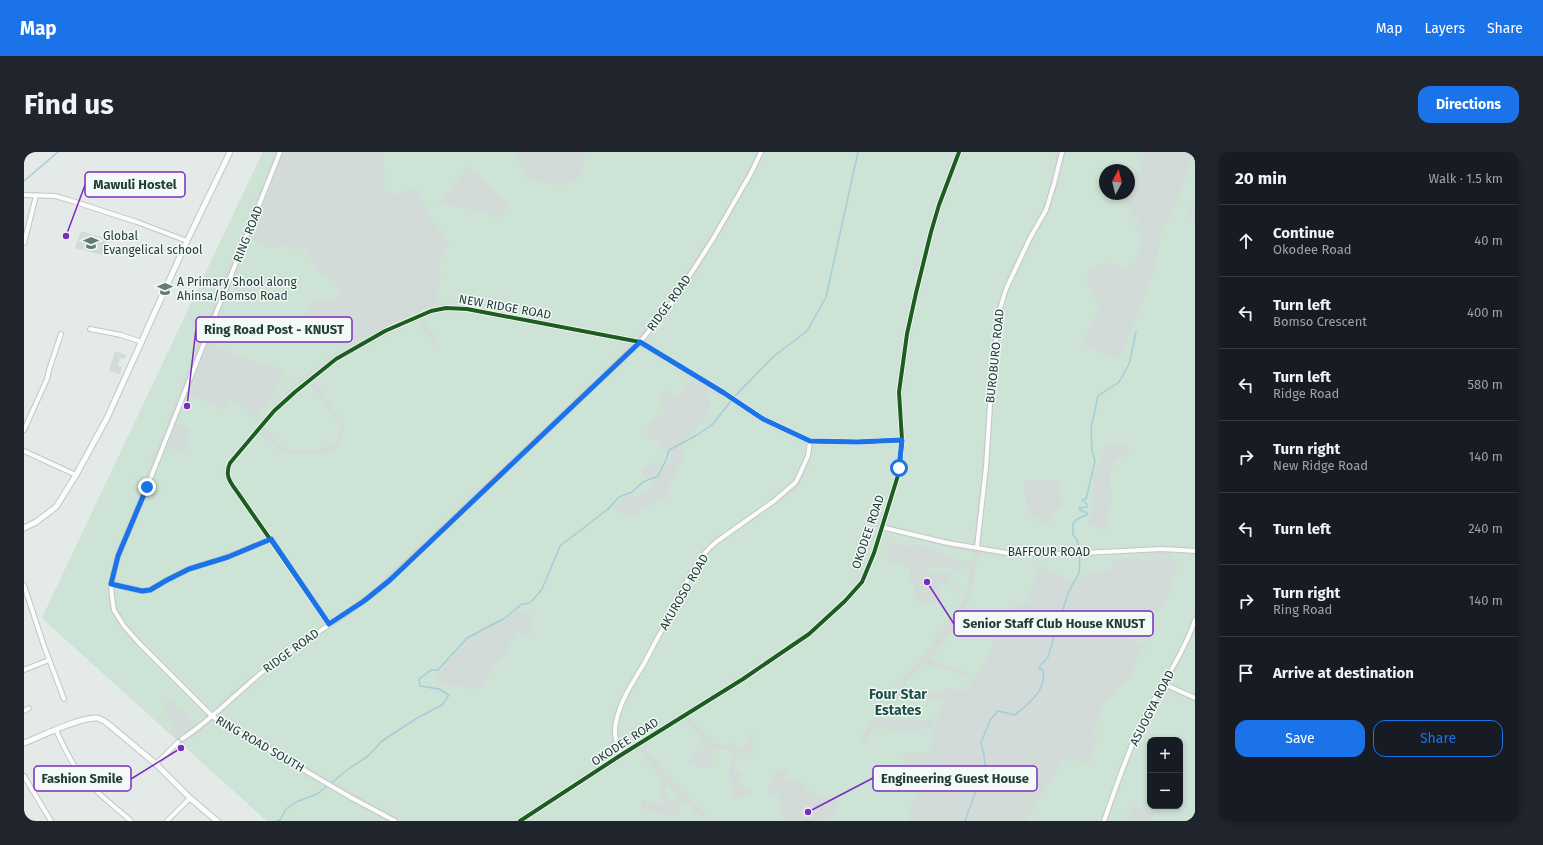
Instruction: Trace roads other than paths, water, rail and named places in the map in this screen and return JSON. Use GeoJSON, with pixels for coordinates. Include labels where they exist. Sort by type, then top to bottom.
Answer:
{"type":"FeatureCollection","features":[{"type":"Feature","properties":{"kind":"street"},"geometry":{"type":"LineString","coordinates":[[24,528],[36,522],[56,507],[76,475],[107,418],[187,241],[230,152]]}},
{"type":"Feature","properties":{"kind":"street","name":"RING ROAD"},"geometry":{"type":"LineString","coordinates":[[111,584],[118,556],[147,487],[280,152]]}},
{"type":"Feature","properties":{"kind":"street","name":"RIDGE ROAD"},"geometry":{"type":"LineString","coordinates":[[156,764],[180,741],[213,717],[252,680],[329,624],[364,601],[390,580],[640,342],[672,304],[713,239],[760,152]]}},
{"type":"Feature","properties":{"kind":"street","name":"OKODEE ROAD"},"geometry":{"type":"LineString","coordinates":[[520,821],[621,755],[720,694],[815,630],[862,582],[874,553],[899,472],[902,440],[899,392],[907,334],[936,217],[959,152]]}},
{"type":"Feature","properties":{"kind":"street","name":"BUROBURO ROAD"},"geometry":{"type":"LineString","coordinates":[[977,548],[986,467],[998,312],[1006,289],[1030,238],[1046,210],[1062,152]]}},
{"type":"Feature","properties":{"kind":"street"},"geometry":{"type":"LineString","coordinates":[[24,195],[55,196],[131,219],[187,241]]}},
{"type":"Feature","properties":{"kind":"street"},"geometry":{"type":"LineString","coordinates":[[24,243],[36,196]]}},
{"type":"Feature","properties":{"kind":"street","name":"NEW RIDGE ROAD"},"geometry":{"type":"LineString","coordinates":[[329,624],[228,476],[227,470],[230,463],[274,411],[336,359],[385,331],[431,311],[446,308],[457,308],[640,342]]}},
{"type":"Feature","properties":{"kind":"street"},"geometry":{"type":"LineString","coordinates":[[90,329],[121,334],[142,342]]}},
{"type":"Feature","properties":{"kind":"street"},"geometry":{"type":"LineString","coordinates":[[24,430],[47,380],[61,334]]}},
{"type":"Feature","properties":{"kind":"street"},"geometry":{"type":"LineString","coordinates":[[640,342],[724,393],[763,419],[810,441],[857,442],[902,440]]}},
{"type":"Feature","properties":{"kind":"street","name":"AKUROSO ROAD"},"geometry":{"type":"LineString","coordinates":[[621,755],[615,736],[615,724],[618,711],[627,691],[645,661],[699,561],[711,546],[768,505],[796,482],[808,456],[810,441]]}},
{"type":"Feature","properties":{"kind":"street"},"geometry":{"type":"LineString","coordinates":[[24,450],[76,475]]}},
{"type":"Feature","properties":{"kind":"street","name":"BAFFOUR ROAD"},"geometry":{"type":"LineString","coordinates":[[881,527],[948,543],[1007,553],[1063,554],[1136,549],[1195,551]]}},
{"type":"Feature","properties":{"kind":"street"},"geometry":{"type":"LineString","coordinates":[[111,584],[142,591],[150,590],[189,569],[228,557],[271,539]]}},
{"type":"Feature","properties":{"kind":"street","name":"RING ROAD SOUTH"},"geometry":{"type":"LineString","coordinates":[[111,584],[114,610],[124,626],[213,717],[352,798],[395,821]]}},
{"type":"Feature","properties":{"kind":"street"},"geometry":{"type":"LineString","coordinates":[[24,585],[49,660],[64,699]]}},
{"type":"Feature","properties":{"kind":"street","name":"ASUOGYA ROAD"},"geometry":{"type":"LineString","coordinates":[[1104,821],[1144,718],[1189,638],[1195,620]]}},
{"type":"Feature","properties":{"kind":"street"},"geometry":{"type":"LineString","coordinates":[[24,670],[49,660]]}},
{"type":"Feature","properties":{"kind":"street"},"geometry":{"type":"LineString","coordinates":[[1164,684],[1195,698]]}},
{"type":"Feature","properties":{"kind":"street"},"geometry":{"type":"LineString","coordinates":[[24,711],[29,708]]}},
{"type":"Feature","properties":{"kind":"street"},"geometry":{"type":"LineString","coordinates":[[24,743],[83,720],[96,718],[100,719],[107,723],[156,764],[190,798],[217,821]]}},
{"type":"Feature","properties":{"kind":"street"},"geometry":{"type":"LineString","coordinates":[[56,730],[69,758],[81,774],[99,793],[131,821]]}},
{"type":"Feature","properties":{"kind":"street"},"geometry":{"type":"LineString","coordinates":[[24,776],[51,821]]}},
{"type":"Feature","properties":{"kind":"street"},"geometry":{"type":"LineString","coordinates":[[167,821],[190,798]]}},
{"type":"Feature","properties":{"kind":"waterway"},"geometry":{"type":"LineString","coordinates":[[24,181],[58,152]]}},
{"type":"Feature","properties":{"kind":"waterway"},"geometry":{"type":"LineString","coordinates":[[734,397],[774,356],[807,331],[826,297],[858,152]]}},
{"type":"Feature","properties":{"kind":"waterway"},"geometry":{"type":"LineString","coordinates":[[1080,550],[1077,540],[1073,535],[1073,524],[1077,519],[1087,515],[1087,513],[1079,508],[1087,507],[1087,504],[1082,500],[1086,499],[1095,461],[1092,450],[1091,428],[1098,396],[1119,382],[1129,364],[1136,332]]}},
{"type":"Feature","properties":{"kind":"waterway"},"geometry":{"type":"LineString","coordinates":[[277,821],[280,820],[286,809],[296,802],[317,794],[351,767],[367,757],[382,741],[417,718],[442,705],[449,695],[439,689],[420,686],[419,679],[431,670],[438,670],[467,638],[505,618],[522,604],[527,604],[533,600],[542,589],[560,546],[608,509],[619,497],[632,492],[643,482],[658,476],[669,450],[712,425],[731,401]]}},
{"type":"Feature","properties":{"kind":"waterway"},"geometry":{"type":"LineString","coordinates":[[965,821],[985,766],[981,743],[990,720],[998,711],[1015,715],[1031,701],[1040,690],[1044,677],[1043,670],[1039,668],[1048,657],[1053,640],[1054,625],[1061,616],[1068,593],[1079,573],[1080,556]]}},
{"type":"Feature","properties":{"kind":"place","name":"Mawuli Hostel"},"geometry":{"type":"Point","coordinates":[66,236]}},
{"type":"Feature","properties":{"kind":"place","name":"Global Evangelical school"},"geometry":{"type":"Point","coordinates":[91,243]}},
{"type":"Feature","properties":{"kind":"place","name":"A Primary Shool along Ahinsa/Bomso Road"},"geometry":{"type":"Point","coordinates":[165,289]}},
{"type":"Feature","properties":{"kind":"place","name":"Ring Road Post - KNUST"},"geometry":{"type":"Point","coordinates":[187,406]}},
{"type":"Feature","properties":{"kind":"place","name":"Senior Staff Club House KNUST"},"geometry":{"type":"Point","coordinates":[927,582]}},
{"type":"Feature","properties":{"kind":"place","name":"Fashion Smile"},"geometry":{"type":"Point","coordinates":[181,748]}},
{"type":"Feature","properties":{"kind":"place","name":"Engineering Guest House"},"geometry":{"type":"Point","coordinates":[808,812]}},
{"type":"Feature","properties":{"kind":"district","name":"Four Star Estates"},"geometry":{"type":"Point","coordinates":[898,702]}}]}
